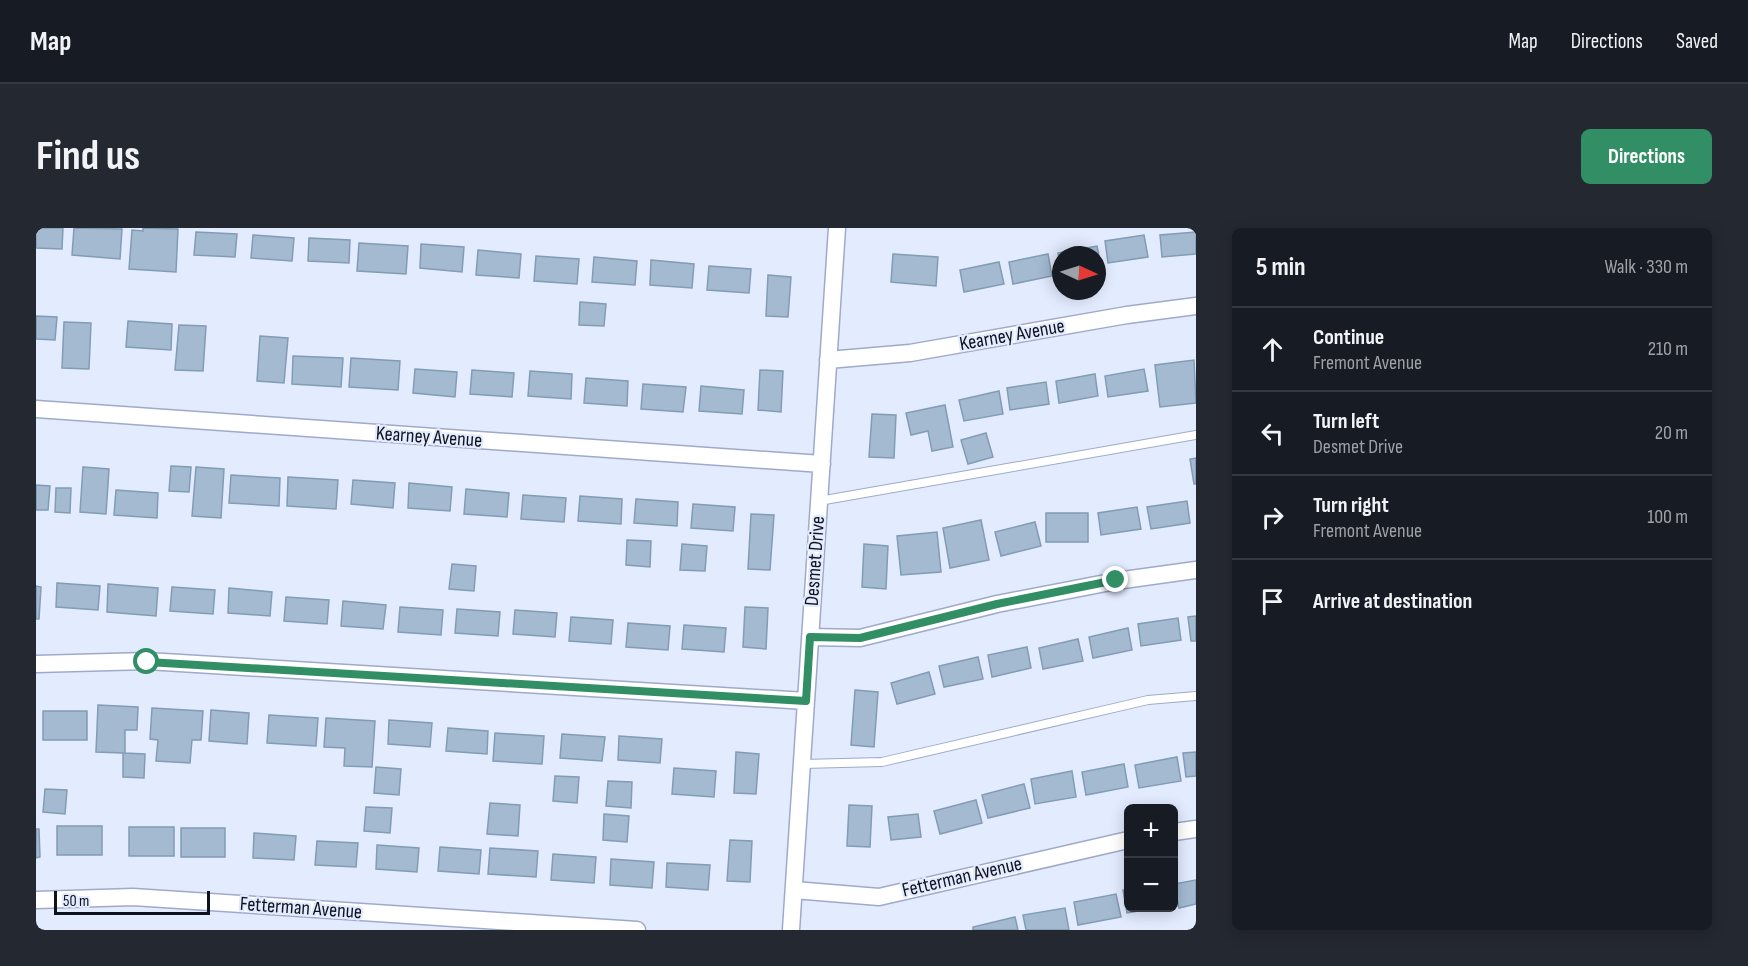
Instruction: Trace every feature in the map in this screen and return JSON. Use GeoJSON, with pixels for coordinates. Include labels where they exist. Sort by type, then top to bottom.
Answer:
{"type":"FeatureCollection","features":[{"type":"Feature","properties":{"kind":"street","name":"Desmet Drive"},"geometry":{"type":"LineString","coordinates":[[791,930],[837,228]]}},
{"type":"Feature","properties":{"kind":"street","name":"Kearney Avenue"},"geometry":{"type":"LineString","coordinates":[[828,360],[909,353],[1126,315],[1196,306]]}},
{"type":"Feature","properties":{"kind":"street","name":"Kearney Avenue"},"geometry":{"type":"LineString","coordinates":[[36,409],[822,464]]}},
{"type":"Feature","properties":{"kind":"street"},"geometry":{"type":"LineString","coordinates":[[810,637],[860,638],[997,604],[1116,580],[1196,570]]}},
{"type":"Feature","properties":{"kind":"street"},"geometry":{"type":"LineString","coordinates":[[36,664],[147,662],[806,701]]}},
{"type":"Feature","properties":{"kind":"street"},"geometry":{"type":"LineString","coordinates":[[1178,831],[1196,828]]}},
{"type":"Feature","properties":{"kind":"street","name":"Fetterman Avenue"},"geometry":{"type":"LineString","coordinates":[[794,890],[879,897],[1124,841]]}},
{"type":"Feature","properties":{"kind":"street","name":"Fetterman Avenue"},"geometry":{"type":"LineString","coordinates":[[36,900],[133,897],[637,930]]}},
{"type":"Feature","properties":{"kind":"lane"},"geometry":{"type":"LineString","coordinates":[[819,501],[1196,435]]}},
{"type":"Feature","properties":{"kind":"lane"},"geometry":{"type":"LineString","coordinates":[[802,764],[882,762],[1148,700],[1196,696]]}},
{"type":"Feature","properties":{"kind":"building"},"geometry":{"type":"Polygon","coordinates":[[[36,228],[63,228],[62,249],[36,248],[36,228]]]}},
{"type":"Feature","properties":{"kind":"building"},"geometry":{"type":"Polygon","coordinates":[[[74,228],[122,229],[120,259],[72,255],[74,228]]]}},
{"type":"Feature","properties":{"kind":"building"},"geometry":{"type":"Polygon","coordinates":[[[143,228],[178,229],[176,272],[129,269],[132,230],[143,231],[143,228]]]}},
{"type":"Feature","properties":{"kind":"building"},"geometry":{"type":"Polygon","coordinates":[[[196,232],[237,234],[235,257],[194,255],[196,232]]]}},
{"type":"Feature","properties":{"kind":"building"},"geometry":{"type":"Polygon","coordinates":[[[1196,232],[1196,254],[1162,257],[1160,235],[1196,232]]]}},
{"type":"Feature","properties":{"kind":"building"},"geometry":{"type":"Polygon","coordinates":[[[253,235],[294,238],[292,261],[251,258],[253,235]]]}},
{"type":"Feature","properties":{"kind":"building"},"geometry":{"type":"Polygon","coordinates":[[[1144,235],[1148,257],[1108,263],[1105,241],[1144,235]]]}},
{"type":"Feature","properties":{"kind":"building"},"geometry":{"type":"Polygon","coordinates":[[[309,238],[350,240],[349,263],[308,261],[309,238]]]}},
{"type":"Feature","properties":{"kind":"building"},"geometry":{"type":"Polygon","coordinates":[[[359,243],[408,246],[406,274],[357,271],[359,243]]]}},
{"type":"Feature","properties":{"kind":"building"},"geometry":{"type":"Polygon","coordinates":[[[421,244],[464,247],[462,272],[420,268],[421,244]]]}},
{"type":"Feature","properties":{"kind":"building"},"geometry":{"type":"Polygon","coordinates":[[[478,250],[521,254],[519,278],[476,275],[478,250]]]}},
{"type":"Feature","properties":{"kind":"building"},"geometry":{"type":"Polygon","coordinates":[[[893,254],[938,257],[936,286],[891,282],[893,254]]]}},
{"type":"Feature","properties":{"kind":"building"},"geometry":{"type":"Polygon","coordinates":[[[1048,254],[1052,276],[1013,284],[1009,262],[1048,254]]]}},
{"type":"Feature","properties":{"kind":"building"},"geometry":{"type":"Polygon","coordinates":[[[536,256],[579,259],[577,284],[534,281],[536,256]]]}},
{"type":"Feature","properties":{"kind":"building"},"geometry":{"type":"Polygon","coordinates":[[[594,257],[637,261],[635,285],[592,282],[594,257]]]}},
{"type":"Feature","properties":{"kind":"building"},"geometry":{"type":"Polygon","coordinates":[[[651,260],[694,264],[692,288],[650,285],[651,260]]]}},
{"type":"Feature","properties":{"kind":"building"},"geometry":{"type":"Polygon","coordinates":[[[999,262],[1004,284],[964,292],[960,270],[999,262]]]}},
{"type":"Feature","properties":{"kind":"building"},"geometry":{"type":"Polygon","coordinates":[[[709,266],[751,269],[749,293],[707,290],[709,266]]]}},
{"type":"Feature","properties":{"kind":"building"},"geometry":{"type":"Polygon","coordinates":[[[768,275],[791,277],[788,317],[766,316],[768,275]]]}},
{"type":"Feature","properties":{"kind":"building"},"geometry":{"type":"Polygon","coordinates":[[[580,302],[606,304],[604,326],[579,325],[580,302]]]}},
{"type":"Feature","properties":{"kind":"building"},"geometry":{"type":"Polygon","coordinates":[[[36,316],[57,317],[55,340],[36,339],[36,316]]]}},
{"type":"Feature","properties":{"kind":"building"},"geometry":{"type":"Polygon","coordinates":[[[128,321],[172,324],[171,350],[126,347],[128,321]]]}},
{"type":"Feature","properties":{"kind":"building"},"geometry":{"type":"Polygon","coordinates":[[[64,322],[91,323],[89,369],[62,368],[64,322]]]}},
{"type":"Feature","properties":{"kind":"building"},"geometry":{"type":"Polygon","coordinates":[[[179,325],[206,326],[203,371],[175,370],[179,325]]]}},
{"type":"Feature","properties":{"kind":"building"},"geometry":{"type":"Polygon","coordinates":[[[260,336],[288,338],[284,383],[257,381],[260,336]]]}},
{"type":"Feature","properties":{"kind":"building"},"geometry":{"type":"Polygon","coordinates":[[[293,356],[343,358],[341,387],[292,384],[293,356]]]}},
{"type":"Feature","properties":{"kind":"building"},"geometry":{"type":"Polygon","coordinates":[[[351,358],[400,361],[398,390],[349,387],[351,358]]]}},
{"type":"Feature","properties":{"kind":"building"},"geometry":{"type":"Polygon","coordinates":[[[1194,360],[1196,403],[1160,407],[1155,365],[1194,360]]]}},
{"type":"Feature","properties":{"kind":"building"},"geometry":{"type":"Polygon","coordinates":[[[415,369],[457,372],[455,397],[413,393],[415,369]]]}},
{"type":"Feature","properties":{"kind":"building"},"geometry":{"type":"Polygon","coordinates":[[[1144,369],[1148,391],[1108,397],[1105,376],[1144,369]]]}},
{"type":"Feature","properties":{"kind":"building"},"geometry":{"type":"Polygon","coordinates":[[[472,370],[514,373],[512,397],[470,394],[472,370]]]}},
{"type":"Feature","properties":{"kind":"building"},"geometry":{"type":"Polygon","coordinates":[[[760,370],[783,371],[781,412],[758,410],[760,370]]]}},
{"type":"Feature","properties":{"kind":"building"},"geometry":{"type":"Polygon","coordinates":[[[530,371],[572,374],[571,399],[528,396],[530,371]]]}},
{"type":"Feature","properties":{"kind":"building"},"geometry":{"type":"Polygon","coordinates":[[[1095,374],[1098,396],[1059,403],[1056,381],[1095,374]]]}},
{"type":"Feature","properties":{"kind":"building"},"geometry":{"type":"Polygon","coordinates":[[[586,378],[628,381],[627,406],[584,403],[586,378]]]}},
{"type":"Feature","properties":{"kind":"building"},"geometry":{"type":"Polygon","coordinates":[[[1046,382],[1049,404],[1010,410],[1007,388],[1046,382]]]}},
{"type":"Feature","properties":{"kind":"building"},"geometry":{"type":"Polygon","coordinates":[[[643,384],[686,387],[683,412],[641,409],[643,384]]]}},
{"type":"Feature","properties":{"kind":"building"},"geometry":{"type":"Polygon","coordinates":[[[701,386],[744,390],[742,414],[699,411],[701,386]]]}},
{"type":"Feature","properties":{"kind":"building"},"geometry":{"type":"Polygon","coordinates":[[[999,391],[1003,414],[964,421],[959,400],[999,391]]]}},
{"type":"Feature","properties":{"kind":"building"},"geometry":{"type":"Polygon","coordinates":[[[945,405],[953,447],[932,451],[928,431],[911,435],[906,413],[945,405]]]}},
{"type":"Feature","properties":{"kind":"building"},"geometry":{"type":"Polygon","coordinates":[[[872,414],[896,415],[894,458],[869,457],[872,414]]]}},
{"type":"Feature","properties":{"kind":"building"},"geometry":{"type":"Polygon","coordinates":[[[986,433],[993,457],[968,464],[961,440],[986,433]]]}},
{"type":"Feature","properties":{"kind":"building"},"geometry":{"type":"Polygon","coordinates":[[[1196,458],[1196,484],[1194,484],[1190,459],[1196,458]]]}},
{"type":"Feature","properties":{"kind":"building"},"geometry":{"type":"Polygon","coordinates":[[[171,466],[191,467],[189,492],[169,491],[171,466]]]}},
{"type":"Feature","properties":{"kind":"building"},"geometry":{"type":"Polygon","coordinates":[[[83,467],[109,469],[106,514],[80,512],[83,467]]]}},
{"type":"Feature","properties":{"kind":"building"},"geometry":{"type":"Polygon","coordinates":[[[196,467],[224,469],[221,518],[192,516],[196,467]]]}},
{"type":"Feature","properties":{"kind":"building"},"geometry":{"type":"Polygon","coordinates":[[[231,475],[280,478],[279,506],[229,503],[231,475]]]}},
{"type":"Feature","properties":{"kind":"building"},"geometry":{"type":"Polygon","coordinates":[[[288,477],[338,480],[336,509],[287,506],[288,477]]]}},
{"type":"Feature","properties":{"kind":"building"},"geometry":{"type":"Polygon","coordinates":[[[353,480],[395,483],[393,508],[351,504],[353,480]]]}},
{"type":"Feature","properties":{"kind":"building"},"geometry":{"type":"Polygon","coordinates":[[[409,483],[452,487],[450,511],[408,508],[409,483]]]}},
{"type":"Feature","properties":{"kind":"building"},"geometry":{"type":"Polygon","coordinates":[[[36,485],[50,486],[48,510],[36,510],[36,485]]]}},
{"type":"Feature","properties":{"kind":"building"},"geometry":{"type":"Polygon","coordinates":[[[56,488],[71,488],[70,513],[55,512],[56,488]]]}},
{"type":"Feature","properties":{"kind":"building"},"geometry":{"type":"Polygon","coordinates":[[[466,489],[509,493],[507,517],[464,514],[466,489]]]}},
{"type":"Feature","properties":{"kind":"building"},"geometry":{"type":"Polygon","coordinates":[[[116,490],[158,493],[157,518],[114,515],[116,490]]]}},
{"type":"Feature","properties":{"kind":"building"},"geometry":{"type":"Polygon","coordinates":[[[523,495],[566,498],[564,522],[521,519],[523,495]]]}},
{"type":"Feature","properties":{"kind":"building"},"geometry":{"type":"Polygon","coordinates":[[[580,496],[622,499],[621,524],[578,521],[580,496]]]}},
{"type":"Feature","properties":{"kind":"building"},"geometry":{"type":"Polygon","coordinates":[[[636,499],[678,502],[677,526],[634,523],[636,499]]]}},
{"type":"Feature","properties":{"kind":"building"},"geometry":{"type":"Polygon","coordinates":[[[1187,501],[1190,523],[1151,529],[1147,507],[1187,501]]]}},
{"type":"Feature","properties":{"kind":"building"},"geometry":{"type":"Polygon","coordinates":[[[693,504],[735,507],[733,531],[691,528],[693,504]]]}},
{"type":"Feature","properties":{"kind":"building"},"geometry":{"type":"Polygon","coordinates":[[[1137,507],[1141,529],[1101,535],[1098,513],[1137,507]]]}},
{"type":"Feature","properties":{"kind":"building"},"geometry":{"type":"Polygon","coordinates":[[[1046,513],[1088,513],[1088,542],[1046,542],[1046,513]]]}},
{"type":"Feature","properties":{"kind":"building"},"geometry":{"type":"Polygon","coordinates":[[[751,514],[774,515],[770,570],[748,569],[751,514]]]}},
{"type":"Feature","properties":{"kind":"building"},"geometry":{"type":"Polygon","coordinates":[[[981,520],[989,560],[950,568],[943,528],[981,520]]]}},
{"type":"Feature","properties":{"kind":"building"},"geometry":{"type":"Polygon","coordinates":[[[1035,522],[1041,546],[1001,556],[995,532],[1035,522]]]}},
{"type":"Feature","properties":{"kind":"building"},"geometry":{"type":"Polygon","coordinates":[[[937,532],[941,572],[901,575],[897,536],[937,532]]]}},
{"type":"Feature","properties":{"kind":"building"},"geometry":{"type":"Polygon","coordinates":[[[627,540],[651,541],[650,567],[626,565],[627,540]]]}},
{"type":"Feature","properties":{"kind":"building"},"geometry":{"type":"Polygon","coordinates":[[[682,544],[707,546],[705,571],[680,570],[682,544]]]}},
{"type":"Feature","properties":{"kind":"building"},"geometry":{"type":"Polygon","coordinates":[[[864,544],[888,546],[886,589],[862,587],[864,544]]]}},
{"type":"Feature","properties":{"kind":"building"},"geometry":{"type":"Polygon","coordinates":[[[452,564],[476,566],[474,591],[449,589],[452,564]]]}},
{"type":"Feature","properties":{"kind":"building"},"geometry":{"type":"Polygon","coordinates":[[[57,583],[100,586],[98,610],[56,607],[57,583]]]}},
{"type":"Feature","properties":{"kind":"building"},"geometry":{"type":"Polygon","coordinates":[[[108,584],[158,588],[156,616],[107,612],[108,584]]]}},
{"type":"Feature","properties":{"kind":"building"},"geometry":{"type":"Polygon","coordinates":[[[36,586],[41,587],[39,619],[36,619],[36,586]]]}},
{"type":"Feature","properties":{"kind":"building"},"geometry":{"type":"Polygon","coordinates":[[[172,587],[215,590],[213,614],[170,611],[172,587]]]}},
{"type":"Feature","properties":{"kind":"building"},"geometry":{"type":"Polygon","coordinates":[[[229,588],[272,592],[270,616],[228,613],[229,588]]]}},
{"type":"Feature","properties":{"kind":"building"},"geometry":{"type":"Polygon","coordinates":[[[286,597],[329,600],[327,624],[284,621],[286,597]]]}},
{"type":"Feature","properties":{"kind":"building"},"geometry":{"type":"Polygon","coordinates":[[[343,601],[386,605],[383,629],[341,626],[343,601]]]}},
{"type":"Feature","properties":{"kind":"building"},"geometry":{"type":"Polygon","coordinates":[[[400,607],[443,610],[441,635],[398,632],[400,607]]]}},
{"type":"Feature","properties":{"kind":"building"},"geometry":{"type":"Polygon","coordinates":[[[745,607],[768,608],[766,649],[743,647],[745,607]]]}},
{"type":"Feature","properties":{"kind":"building"},"geometry":{"type":"Polygon","coordinates":[[[457,609],[500,612],[498,636],[455,633],[457,609]]]}},
{"type":"Feature","properties":{"kind":"building"},"geometry":{"type":"Polygon","coordinates":[[[515,610],[557,613],[555,637],[513,634],[515,610]]]}},
{"type":"Feature","properties":{"kind":"building"},"geometry":{"type":"Polygon","coordinates":[[[1196,616],[1196,641],[1191,641],[1188,617],[1196,616]]]}},
{"type":"Feature","properties":{"kind":"building"},"geometry":{"type":"Polygon","coordinates":[[[571,617],[613,620],[611,644],[569,641],[571,617]]]}},
{"type":"Feature","properties":{"kind":"building"},"geometry":{"type":"Polygon","coordinates":[[[1178,618],[1181,640],[1141,646],[1138,624],[1178,618]]]}},
{"type":"Feature","properties":{"kind":"building"},"geometry":{"type":"Polygon","coordinates":[[[628,623],[670,626],[668,650],[626,647],[628,623]]]}},
{"type":"Feature","properties":{"kind":"building"},"geometry":{"type":"Polygon","coordinates":[[[684,625],[726,628],[724,652],[682,649],[684,625]]]}},
{"type":"Feature","properties":{"kind":"building"},"geometry":{"type":"Polygon","coordinates":[[[1128,628],[1132,650],[1093,658],[1089,637],[1128,628]]]}},
{"type":"Feature","properties":{"kind":"building"},"geometry":{"type":"Polygon","coordinates":[[[1078,639],[1083,661],[1043,669],[1039,648],[1078,639]]]}},
{"type":"Feature","properties":{"kind":"building"},"geometry":{"type":"Polygon","coordinates":[[[1027,647],[1031,668],[992,677],[988,655],[1027,647]]]}},
{"type":"Feature","properties":{"kind":"building"},"geometry":{"type":"Polygon","coordinates":[[[978,657],[983,679],[944,687],[939,666],[978,657]]]}},
{"type":"Feature","properties":{"kind":"building"},"geometry":{"type":"Polygon","coordinates":[[[929,672],[935,694],[897,704],[891,683],[929,672]]]}},
{"type":"Feature","properties":{"kind":"building"},"geometry":{"type":"Polygon","coordinates":[[[855,690],[878,692],[874,747],[851,745],[855,690]]]}},
{"type":"Feature","properties":{"kind":"building"},"geometry":{"type":"Polygon","coordinates":[[[98,705],[138,707],[137,730],[125,730],[125,753],[145,754],[144,778],[123,777],[123,753],[96,752],[98,705]]]}},
{"type":"Feature","properties":{"kind":"building"},"geometry":{"type":"Polygon","coordinates":[[[152,708],[203,711],[201,740],[192,740],[190,763],[156,761],[158,740],[150,739],[152,708]]]}},
{"type":"Feature","properties":{"kind":"building"},"geometry":{"type":"Polygon","coordinates":[[[211,710],[249,713],[247,744],[209,741],[211,710]]]}},
{"type":"Feature","properties":{"kind":"building"},"geometry":{"type":"Polygon","coordinates":[[[43,711],[87,711],[87,740],[43,740],[43,711]]]}},
{"type":"Feature","properties":{"kind":"building"},"geometry":{"type":"Polygon","coordinates":[[[269,715],[318,718],[316,746],[267,743],[269,715]]]}},
{"type":"Feature","properties":{"kind":"building"},"geometry":{"type":"Polygon","coordinates":[[[326,718],[375,721],[372,767],[344,766],[345,748],[324,747],[326,718]]]}},
{"type":"Feature","properties":{"kind":"building"},"geometry":{"type":"Polygon","coordinates":[[[389,720],[432,723],[430,747],[388,744],[389,720]]]}},
{"type":"Feature","properties":{"kind":"building"},"geometry":{"type":"Polygon","coordinates":[[[448,728],[488,731],[487,754],[446,751],[448,728]]]}},
{"type":"Feature","properties":{"kind":"building"},"geometry":{"type":"Polygon","coordinates":[[[495,733],[544,736],[542,764],[493,761],[495,733]]]}},
{"type":"Feature","properties":{"kind":"building"},"geometry":{"type":"Polygon","coordinates":[[[562,734],[605,737],[602,761],[560,758],[562,734]]]}},
{"type":"Feature","properties":{"kind":"building"},"geometry":{"type":"Polygon","coordinates":[[[619,736],[662,739],[660,763],[618,760],[619,736]]]}},
{"type":"Feature","properties":{"kind":"building"},"geometry":{"type":"Polygon","coordinates":[[[736,752],[759,754],[756,794],[734,793],[736,752]]]}},
{"type":"Feature","properties":{"kind":"building"},"geometry":{"type":"Polygon","coordinates":[[[1196,752],[1196,776],[1186,777],[1183,753],[1196,752]]]}},
{"type":"Feature","properties":{"kind":"building"},"geometry":{"type":"Polygon","coordinates":[[[1177,757],[1181,781],[1139,788],[1135,765],[1177,757]]]}},
{"type":"Feature","properties":{"kind":"building"},"geometry":{"type":"Polygon","coordinates":[[[1124,764],[1128,787],[1086,795],[1082,772],[1124,764]]]}},
{"type":"Feature","properties":{"kind":"building"},"geometry":{"type":"Polygon","coordinates":[[[376,767],[401,769],[399,795],[374,793],[376,767]]]}},
{"type":"Feature","properties":{"kind":"building"},"geometry":{"type":"Polygon","coordinates":[[[674,768],[716,771],[714,797],[672,794],[674,768]]]}},
{"type":"Feature","properties":{"kind":"building"},"geometry":{"type":"Polygon","coordinates":[[[1072,771],[1076,797],[1035,804],[1031,779],[1072,771]]]}},
{"type":"Feature","properties":{"kind":"building"},"geometry":{"type":"Polygon","coordinates":[[[555,776],[579,777],[577,803],[553,801],[555,776]]]}},
{"type":"Feature","properties":{"kind":"building"},"geometry":{"type":"Polygon","coordinates":[[[608,781],[632,782],[631,808],[606,806],[608,781]]]}},
{"type":"Feature","properties":{"kind":"building"},"geometry":{"type":"Polygon","coordinates":[[[1024,784],[1030,808],[988,818],[982,795],[1024,784]]]}},
{"type":"Feature","properties":{"kind":"building"},"geometry":{"type":"Polygon","coordinates":[[[45,789],[67,790],[65,814],[43,812],[45,789]]]}},
{"type":"Feature","properties":{"kind":"building"},"geometry":{"type":"Polygon","coordinates":[[[976,800],[982,823],[940,834],[934,811],[976,800]]]}},
{"type":"Feature","properties":{"kind":"building"},"geometry":{"type":"Polygon","coordinates":[[[490,803],[520,805],[518,836],[487,834],[490,803]]]}},
{"type":"Feature","properties":{"kind":"building"},"geometry":{"type":"Polygon","coordinates":[[[849,805],[872,806],[870,847],[847,846],[849,805]]]}},
{"type":"Feature","properties":{"kind":"building"},"geometry":{"type":"Polygon","coordinates":[[[366,807],[392,808],[390,833],[364,831],[366,807]]]}},
{"type":"Feature","properties":{"kind":"building"},"geometry":{"type":"Polygon","coordinates":[[[604,814],[629,816],[627,842],[603,840],[604,814]]]}},
{"type":"Feature","properties":{"kind":"building"},"geometry":{"type":"Polygon","coordinates":[[[918,814],[921,837],[891,840],[888,817],[918,814]]]}},
{"type":"Feature","properties":{"kind":"building"},"geometry":{"type":"Polygon","coordinates":[[[57,826],[102,826],[102,855],[57,855],[57,826]]]}},
{"type":"Feature","properties":{"kind":"building"},"geometry":{"type":"Polygon","coordinates":[[[129,827],[174,827],[174,856],[129,856],[129,827]]]}},
{"type":"Feature","properties":{"kind":"building"},"geometry":{"type":"Polygon","coordinates":[[[181,828],[225,828],[225,857],[181,857],[181,828]]]}},
{"type":"Feature","properties":{"kind":"building"},"geometry":{"type":"Polygon","coordinates":[[[36,829],[39,829],[40,857],[36,858],[36,829]]]}},
{"type":"Feature","properties":{"kind":"building"},"geometry":{"type":"Polygon","coordinates":[[[254,833],[296,836],[294,860],[253,858],[254,833]]]}},
{"type":"Feature","properties":{"kind":"building"},"geometry":{"type":"Polygon","coordinates":[[[730,840],[752,841],[750,882],[727,881],[730,840]]]}},
{"type":"Feature","properties":{"kind":"building"},"geometry":{"type":"Polygon","coordinates":[[[317,841],[358,843],[356,867],[315,865],[317,841]]]}},
{"type":"Feature","properties":{"kind":"building"},"geometry":{"type":"Polygon","coordinates":[[[377,845],[419,848],[417,872],[376,869],[377,845]]]}},
{"type":"Feature","properties":{"kind":"building"},"geometry":{"type":"Polygon","coordinates":[[[440,847],[481,850],[479,874],[438,871],[440,847]]]}},
{"type":"Feature","properties":{"kind":"building"},"geometry":{"type":"Polygon","coordinates":[[[490,848],[538,851],[536,877],[488,874],[490,848]]]}},
{"type":"Feature","properties":{"kind":"building"},"geometry":{"type":"Polygon","coordinates":[[[553,854],[596,857],[594,883],[551,880],[553,854]]]}},
{"type":"Feature","properties":{"kind":"building"},"geometry":{"type":"Polygon","coordinates":[[[611,859],[654,862],[652,888],[610,885],[611,859]]]}},
{"type":"Feature","properties":{"kind":"building"},"geometry":{"type":"Polygon","coordinates":[[[667,863],[710,865],[708,890],[666,887],[667,863]]]}},
{"type":"Feature","properties":{"kind":"building"},"geometry":{"type":"Polygon","coordinates":[[[1196,880],[1196,904],[1179,908],[1178,883],[1196,880]]]}},
{"type":"Feature","properties":{"kind":"building"},"geometry":{"type":"Polygon","coordinates":[[[1116,894],[1121,917],[1078,925],[1074,902],[1116,894]]]}},
{"type":"Feature","properties":{"kind":"building"},"geometry":{"type":"Polygon","coordinates":[[[1065,908],[1069,930],[1026,930],[1023,915],[1065,908]]]}},
{"type":"Feature","properties":{"kind":"building"},"geometry":{"type":"Polygon","coordinates":[[[1015,917],[1018,930],[973,930],[973,927],[1015,917]]]}},
{"type":"Feature","properties":{"kind":"route"},"geometry":{"type":"LineString","coordinates":[[147,662],[806,701],[810,637],[860,638],[997,604],[1116,580]]}}]}
